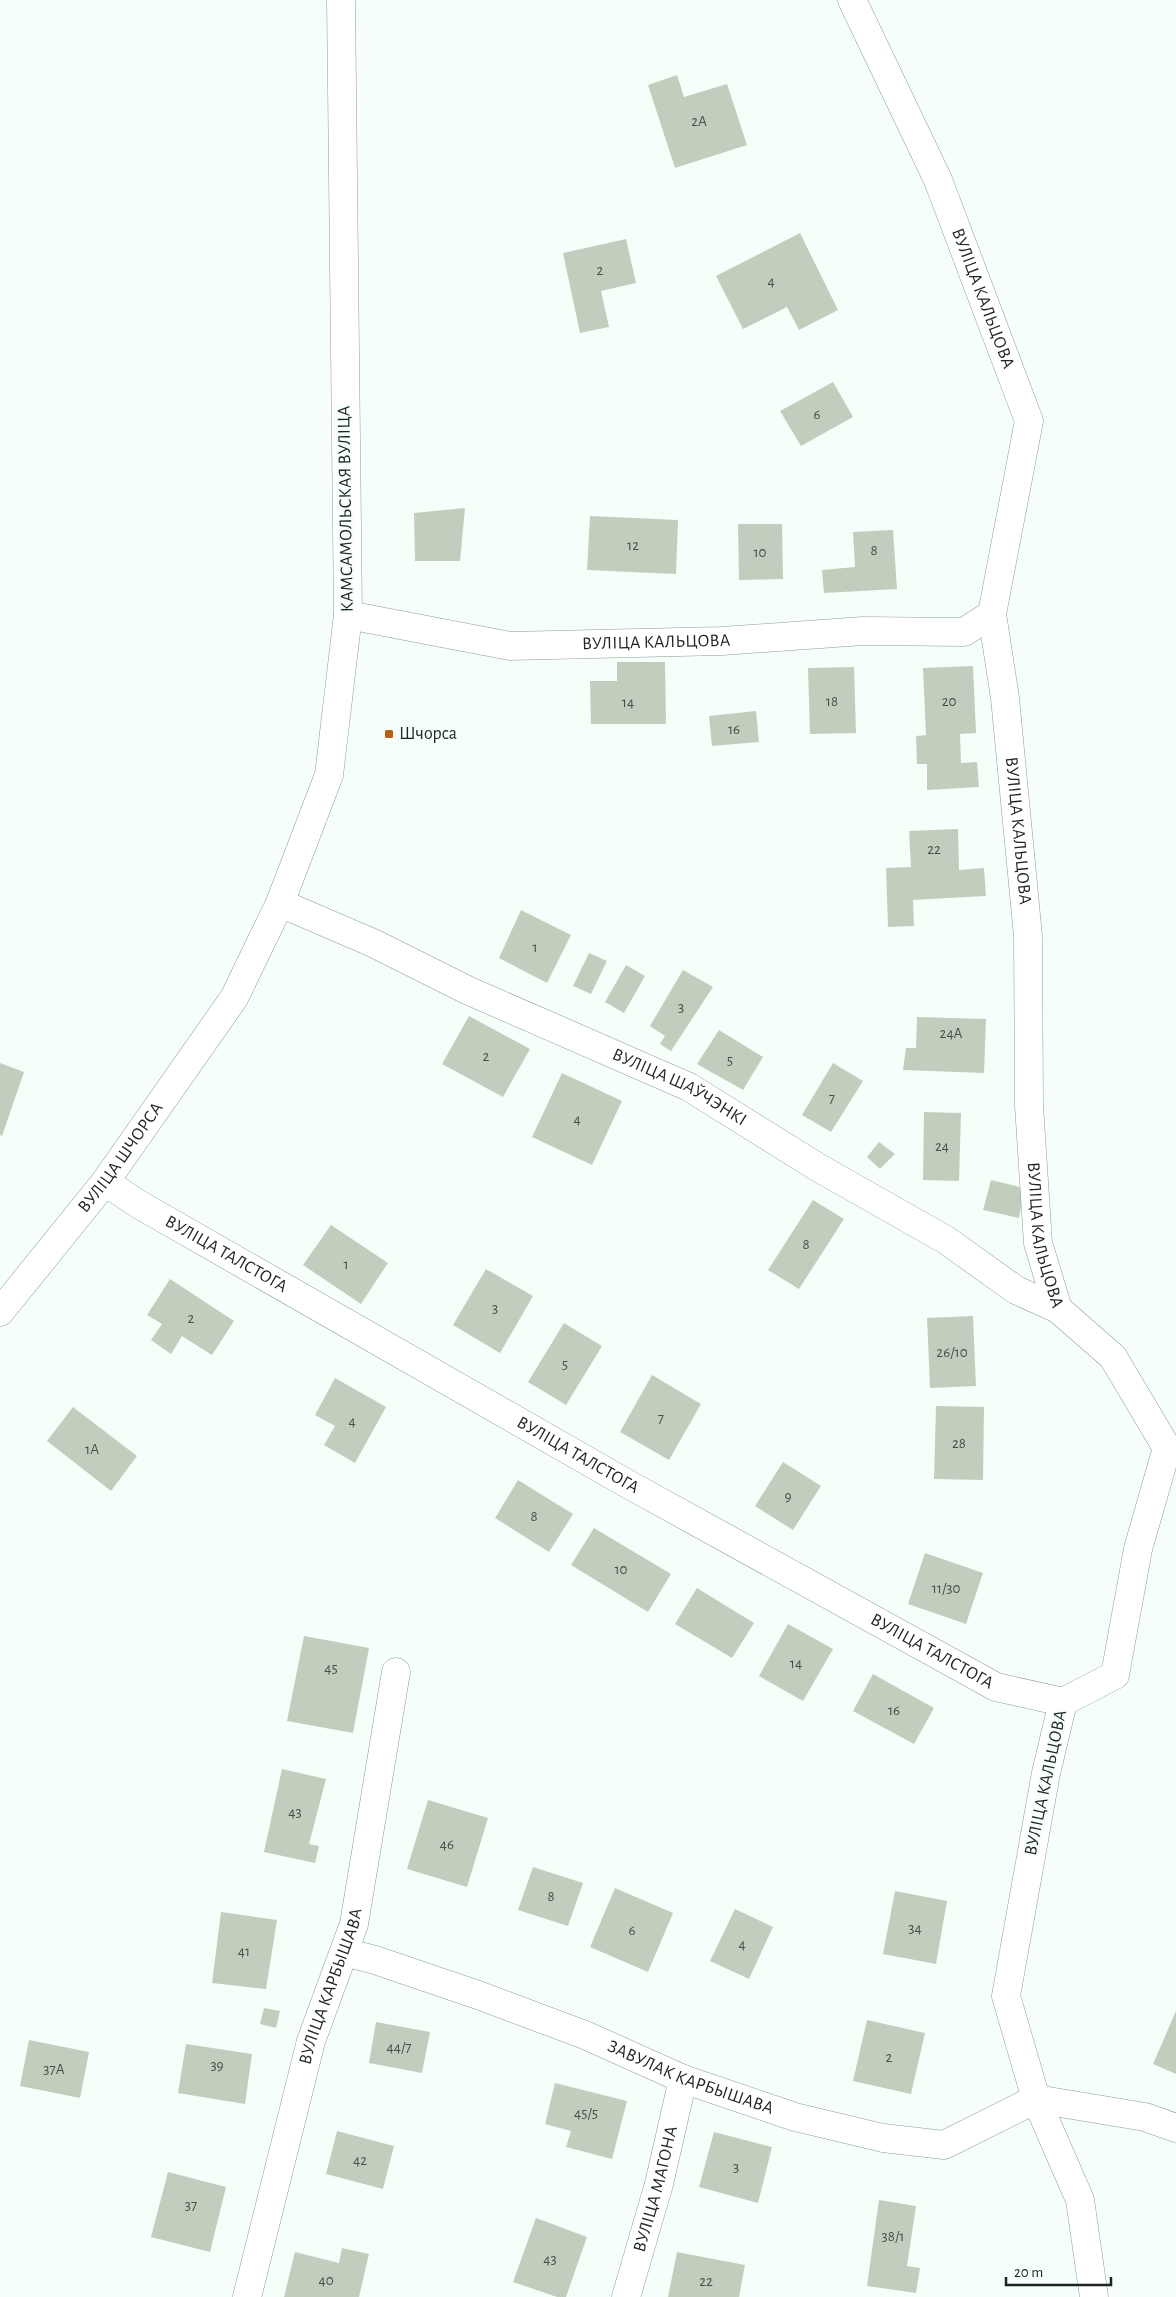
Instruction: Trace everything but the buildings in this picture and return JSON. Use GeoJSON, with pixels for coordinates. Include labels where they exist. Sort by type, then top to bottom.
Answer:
{"type":"FeatureCollection","features":[{"type":"Feature","properties":{"kind":"street","name":"КАМСАМОЛЬСКАЯ ВУЛІЦА"},"geometry":{"type":"LineString","coordinates":[[234,998],[280,903],[329,775],[348,615],[341,0]]}},
{"type":"Feature","properties":{"kind":"street","name":"ВУЛІЦА КАЛЬЦОВА"},"geometry":{"type":"LineString","coordinates":[[852,0],[938,180],[1029,421],[992,614],[1005,698],[1028,936],[1029,1106],[1038,1243],[1058,1309],[1113,1357],[1167,1448],[1138,1548],[1115,1675],[1063,1702],[1046,1773],[1006,1996],[1036,2099],[1080,2200],[1094,2297]]}},
{"type":"Feature","properties":{"kind":"street","name":"ВУЛІЦА КАЛЬЦОВА"},"geometry":{"type":"LineString","coordinates":[[348,615],[510,646],[722,641],[863,631],[964,632],[992,614]]}},
{"type":"Feature","properties":{"kind":"street","name":"ВУЛІЦА ШАЎЧЭНКІ"},"geometry":{"type":"LineString","coordinates":[[280,903],[373,943],[467,990],[689,1087],[819,1168],[946,1240],[1016,1290],[1058,1309]]}},
{"type":"Feature","properties":{"kind":"street","name":"ВУЛІЦА ШЧОРСА"},"geometry":{"type":"LineString","coordinates":[[0,1312],[105,1182],[234,998]]}},
{"type":"Feature","properties":{"kind":"street","name":"ВУЛІЦА ТАЛСТОГА"},"geometry":{"type":"LineString","coordinates":[[105,1182],[140,1205],[431,1373],[805,1583],[996,1687],[1063,1702]]}},
{"type":"Feature","properties":{"kind":"street","name":"ВУЛІЦА КАРБЫШАВА"},"geometry":{"type":"LineString","coordinates":[[246,2297],[311,2041],[354,1924],[396,1672]]}},
{"type":"Feature","properties":{"kind":"street","name":"ЗАВУЛАК КАРБЫШАВА"},"geometry":{"type":"LineString","coordinates":[[345,1952],[478,1995],[585,2035],[683,2079],[795,2117],[883,2138],[944,2145],[1036,2099]]}},
{"type":"Feature","properties":{"kind":"street","name":"ВУЛІЦА МАГОНА"},"geometry":{"type":"LineString","coordinates":[[626,2297],[659,2184],[683,2079]]}},
{"type":"Feature","properties":{"kind":"street"},"geometry":{"type":"LineString","coordinates":[[1036,2099],[1145,2117],[1176,2128]]}},
{"type":"Feature","properties":{"kind":"place","name":"Шчорса"},"geometry":{"type":"Point","coordinates":[389,734]}}]}
